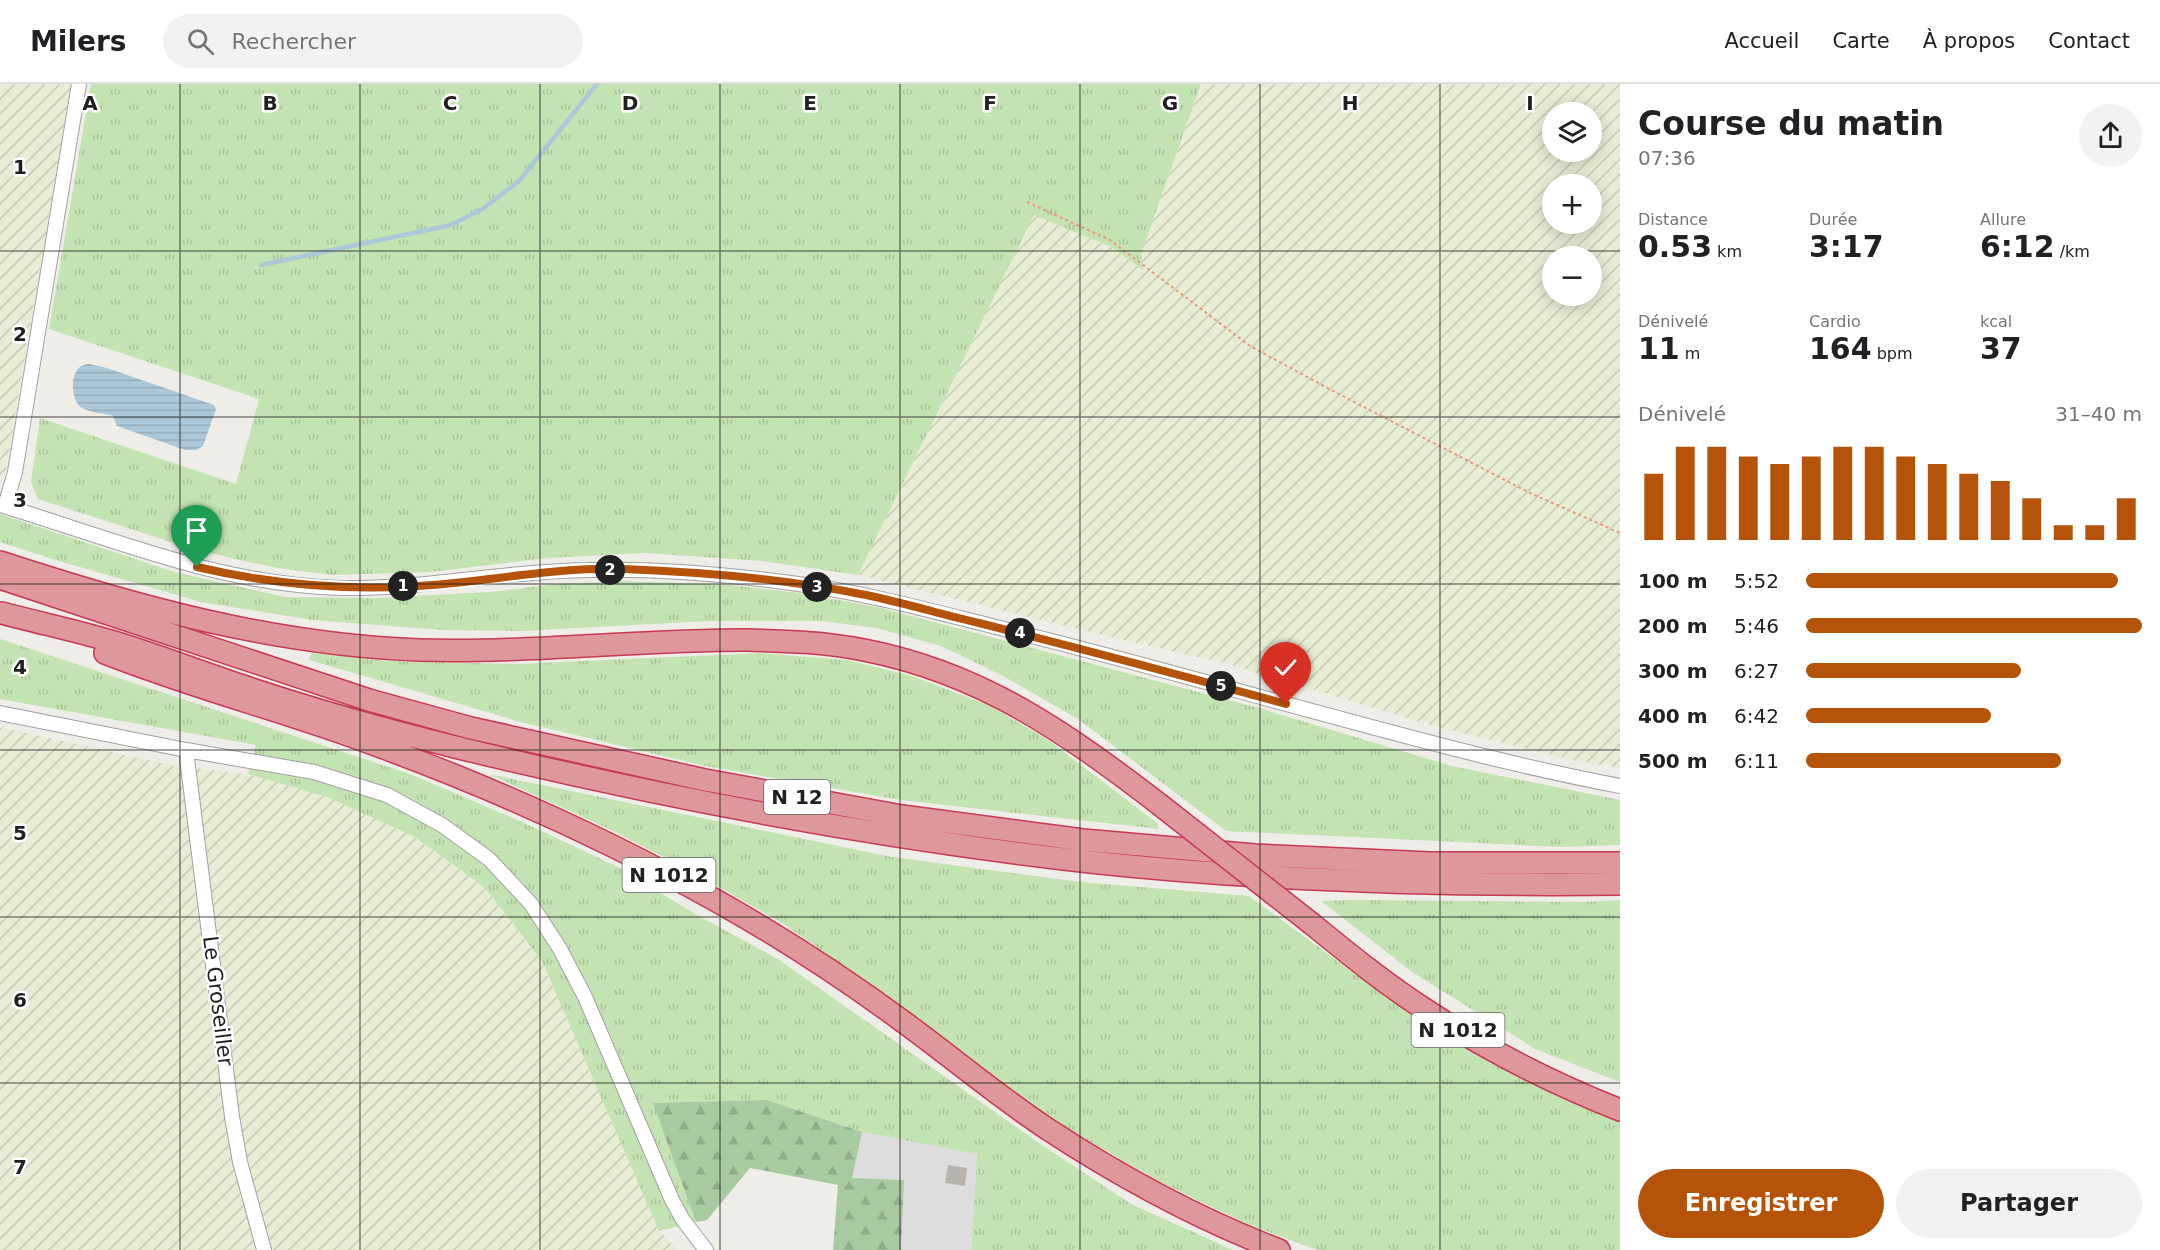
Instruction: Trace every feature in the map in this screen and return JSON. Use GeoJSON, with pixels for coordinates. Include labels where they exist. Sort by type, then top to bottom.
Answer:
{"type":"FeatureCollection","features":[{"type":"Feature","properties":{"kind":"highway","name":"N 1012"},"geometry":{"type":"LineString","coordinates":[[0,562],[121,601],[193,619],[255,632],[342,644],[452,651],[738,640],[791,641],[861,649],[941,670],[1039,717],[1079,744],[1429,1012],[1527,1068],[1620,1110]]}},
{"type":"Feature","properties":{"kind":"highway","name":"N 12"},"geometry":{"type":"LineString","coordinates":[[0,578],[369,700],[471,728],[705,780],[902,816],[1025,833],[1255,855],[1430,863],[1620,863]]}},
{"type":"Feature","properties":{"kind":"highway","name":"N 1012"},"geometry":{"type":"LineString","coordinates":[[1,613],[132,664],[347,735],[428,765],[549,814],[617,847],[713,899],[810,957],[907,1024],[999,1095],[1103,1163],[1201,1216],[1279,1250]]}},
{"type":"Feature","properties":{"kind":"highway","name":"N 12"},"geometry":{"type":"LineString","coordinates":[[1,613],[112,641],[244,687],[359,722],[452,746],[703,803],[898,837],[1092,862],[1283,878],[1445,884],[1620,884]]}},
{"type":"Feature","properties":{"kind":"street"},"geometry":{"type":"LineString","coordinates":[[79,84],[15,472],[4,506],[197,567],[241,578],[288,584],[341,588],[419,586],[534,573],[620,569],[717,575],[845,591],[1062,644],[1522,766],[1620,786]]}},
{"type":"Feature","properties":{"kind":"street"},"geometry":{"type":"LineString","coordinates":[[0,713],[186,750],[314,772],[387,795],[442,825],[489,859],[531,904],[560,949],[585,997],[672,1200],[683,1220],[706,1250]]}},
{"type":"Feature","properties":{"kind":"street","name":"Le Groseiller"},"geometry":{"type":"LineString","coordinates":[[186,750],[232,1117],[240,1162],[264,1250]]}},
{"type":"Feature","properties":{"kind":"path"},"geometry":{"type":"LineString","coordinates":[[1027,202],[1110,240],[1250,346],[1520,488],[1620,534]]}},
{"type":"Feature","properties":{"kind":"shaded area"},"geometry":{"type":"Polygon","coordinates":[[[862,1132],[977,1154],[971,1250],[901,1250],[904,1180],[852,1178],[862,1132]]]}},
{"type":"Feature","properties":{"kind":"green space"},"geometry":{"type":"Polygon","coordinates":[[[0,84],[71,84],[6,470],[0,476],[0,84]]]}},
{"type":"Feature","properties":{"kind":"green space"},"geometry":{"type":"Polygon","coordinates":[[[91,84],[1201,84],[1141,254],[1143,270],[1111,247],[1034,215],[858,575],[762,561],[645,553],[547,558],[430,572],[333,575],[278,568],[230,558],[174,543],[38,499],[31,482],[40,418],[236,484],[259,399],[49,329],[91,84]]]}},
{"type":"Feature","properties":{"kind":"green space"},"geometry":{"type":"Polygon","coordinates":[[[1201,84],[1620,84],[1620,768],[1572,760],[1434,726],[1224,663],[858,575],[1034,214],[1111,247],[1143,270],[1141,254],[1201,84]]]}},
{"type":"Feature","properties":{"kind":"green space"},"geometry":{"type":"Polygon","coordinates":[[[0,514],[174,572],[285,597],[373,598],[492,592],[555,584],[624,581],[730,585],[799,593],[877,607],[1255,707],[1452,766],[1620,800],[1620,845],[1561,847],[1226,831],[1078,719],[1003,676],[941,646],[876,628],[822,621],[709,621],[521,631],[442,630],[312,620],[201,602],[0,542],[0,514]]]}},
{"type":"Feature","properties":{"kind":"green space"},"geometry":{"type":"Polygon","coordinates":[[[0,639],[410,774],[520,821],[618,867],[697,915],[778,959],[1039,1143],[1131,1204],[1233,1250],[971,1250],[977,1154],[862,1132],[767,1100],[654,1103],[696,1222],[659,1231],[542,961],[485,888],[415,837],[327,797],[248,774],[256,745],[0,699],[0,639]]]}},
{"type":"Feature","properties":{"kind":"green space"},"geometry":{"type":"Polygon","coordinates":[[[311,653],[389,661],[518,664],[760,653],[847,660],[912,676],[988,705],[1047,739],[1157,823],[1159,829],[901,800],[705,766],[521,722],[309,660],[311,653]]]}},
{"type":"Feature","properties":{"kind":"green space"},"geometry":{"type":"Polygon","coordinates":[[[0,727],[175,766],[248,774],[327,797],[415,837],[485,888],[542,961],[659,1231],[678,1250],[0,1250],[0,727]]]}},
{"type":"Feature","properties":{"kind":"green space"},"geometry":{"type":"Polygon","coordinates":[[[489,774],[892,857],[1081,882],[1249,896],[1362,979],[1490,1063],[1597,1112],[1620,1120],[1620,1250],[1317,1250],[1247,1224],[1160,1182],[1058,1123],[874,987],[782,923],[687,869],[611,830],[489,774]]]}},
{"type":"Feature","properties":{"kind":"green space"},"geometry":{"type":"Polygon","coordinates":[[[1620,900],[1620,1082],[1535,1049],[1412,972],[1321,901],[1582,902],[1620,900]]]}},
{"type":"Feature","properties":{"kind":"green space"},"geometry":{"type":"Polygon","coordinates":[[[767,1100],[862,1132],[852,1178],[904,1180],[901,1250],[833,1250],[838,1185],[750,1168],[707,1220],[696,1222],[653,1103],[767,1100]]]}},
{"type":"Feature","properties":{"kind":"water"},"geometry":{"type":"Polygon","coordinates":[[[83,365],[107,368],[214,405],[216,409],[203,446],[196,450],[185,450],[117,426],[113,416],[84,409],[76,401],[73,382],[76,371],[83,365]]]}},
{"type":"Feature","properties":{"kind":"building"},"geometry":{"type":"Polygon","coordinates":[[[948,1165],[967,1168],[965,1186],[945,1183],[948,1165]]]}},
{"type":"Feature","properties":{"kind":"waterway"},"geometry":{"type":"LineString","coordinates":[[261,265],[451,225],[484,208],[519,181],[597,84]]}},
{"type":"Feature","properties":{"kind":"route"},"geometry":{"type":"LineString","coordinates":[[197,567],[241,578],[341,588],[419,586],[534,573],[620,569],[717,575],[804,585],[866,595],[1062,644],[1286,704]]}}]}
